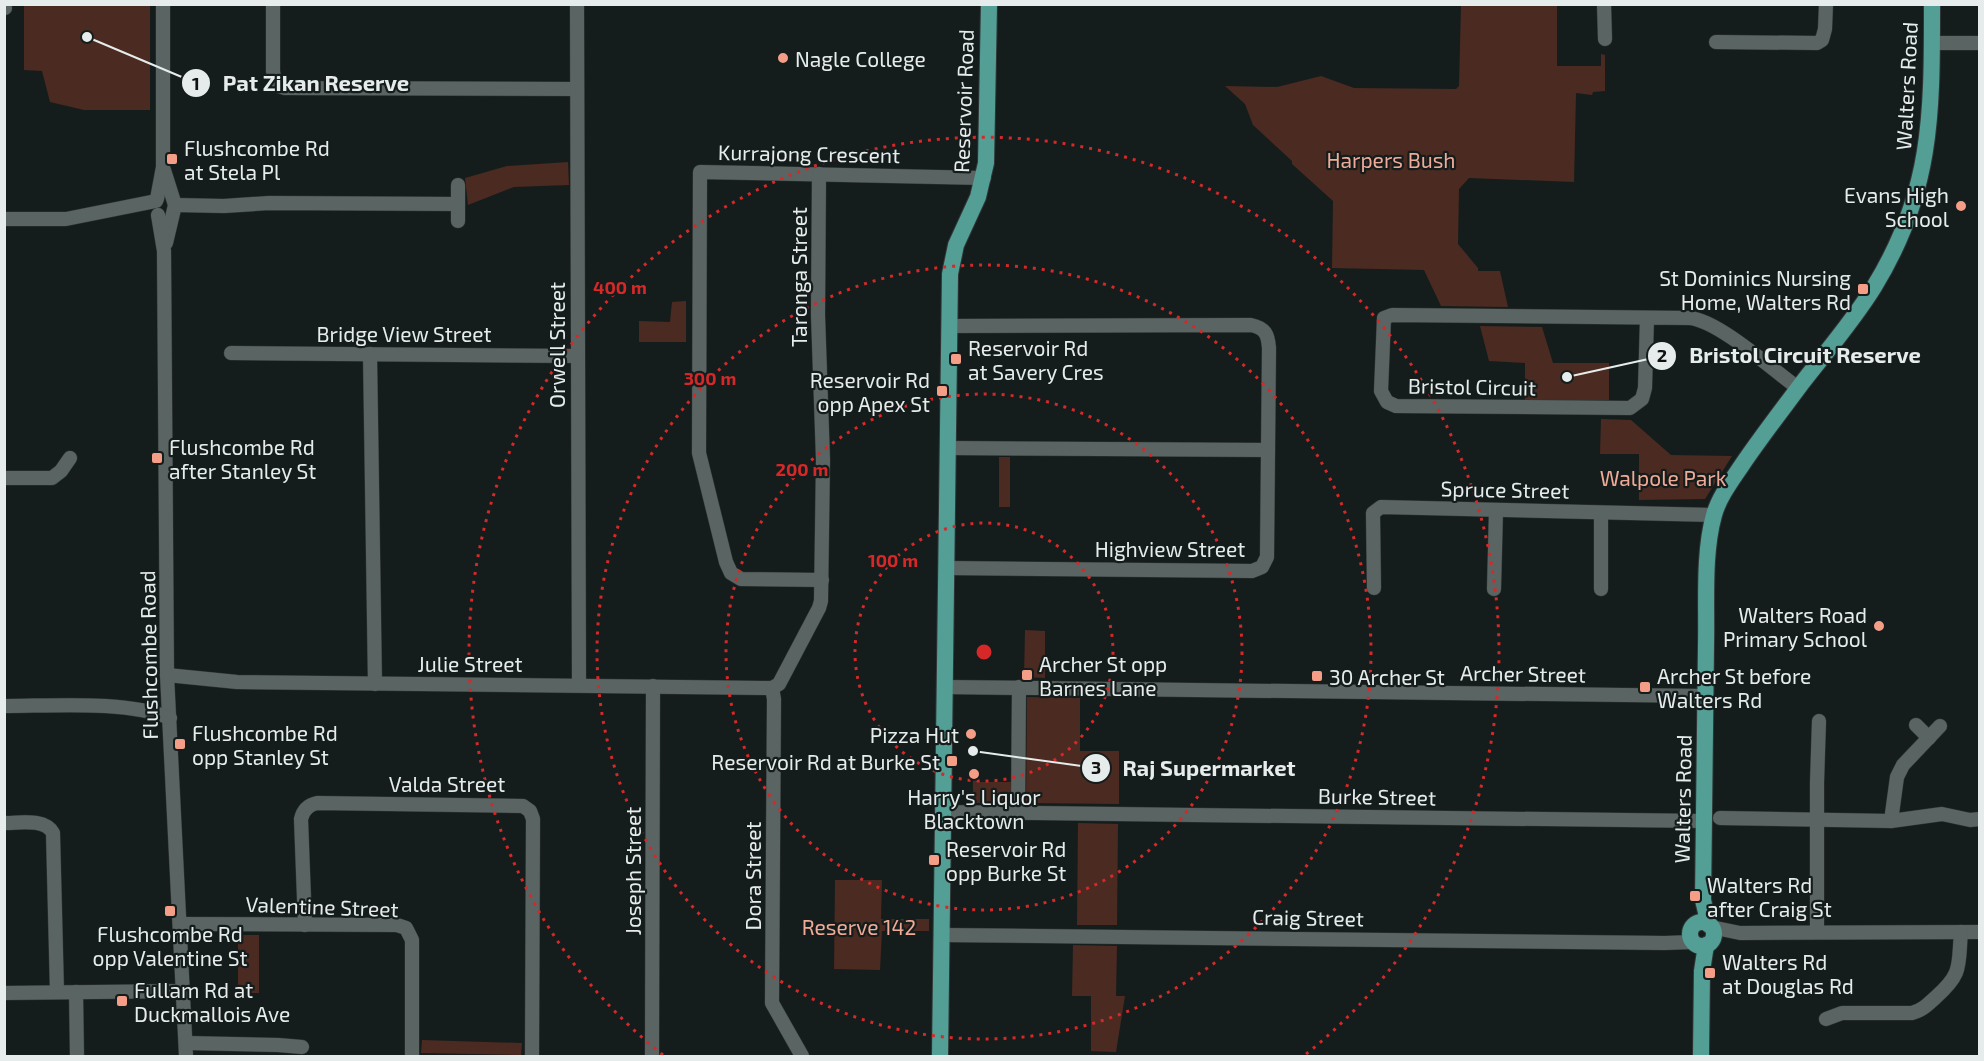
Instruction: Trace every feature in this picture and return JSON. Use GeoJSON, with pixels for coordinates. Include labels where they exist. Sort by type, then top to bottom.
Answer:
{"type":"FeatureCollection","features":[{"type":"Feature","properties":{"kind":"main road","name":"Reservoir Road"},"geometry":{"type":"LineString","coordinates":[[940,1056],[950,274],[956,245],[984,178],[987,155],[989,4]]}},
{"type":"Feature","properties":{"kind":"main road","name":"Walters Road"},"geometry":{"type":"LineString","coordinates":[[1701,1056],[1701,935],[1712,820],[1705,696],[1709,558],[1714,515],[1735,476],[1874,288],[1906,224],[1922,176],[1928,138],[1932,4]]}},
{"type":"Feature","properties":{"kind":"street","name":"Flushcombe Road"},"geometry":{"type":"LineString","coordinates":[[163,4],[163,166],[157,207],[164,251],[167,675],[186,1050]]}},
{"type":"Feature","properties":{"kind":"street"},"geometry":{"type":"LineString","coordinates":[[273,4],[273,71],[275,85],[285,88],[577,89]]}},
{"type":"Feature","properties":{"kind":"street","name":"Orwell Street"},"geometry":{"type":"LineString","coordinates":[[577,4],[579,685]]}},
{"type":"Feature","properties":{"kind":"street"},"geometry":{"type":"LineString","coordinates":[[1604,4],[1605,39]]}},
{"type":"Feature","properties":{"kind":"street"},"geometry":{"type":"LineString","coordinates":[[1716,42],[1817,43],[1824,36],[1826,4]]}},
{"type":"Feature","properties":{"kind":"street"},"geometry":{"type":"LineString","coordinates":[[1932,43],[1980,43]]}},
{"type":"Feature","properties":{"kind":"street","name":"Flushcombe Road"},"geometry":{"type":"LineString","coordinates":[[163,166],[174,207],[164,251]]}},
{"type":"Feature","properties":{"kind":"street","name":"Kurrajong Crescent"},"geometry":{"type":"LineString","coordinates":[[822,580],[745,580],[734,575],[726,562],[699,453],[700,172],[984,178]]}},
{"type":"Feature","properties":{"kind":"street","name":"Taronga Street"},"geometry":{"type":"LineString","coordinates":[[772,688],[783,680],[819,609],[822,580],[824,460],[818,315],[819,174]]}},
{"type":"Feature","properties":{"kind":"street"},"geometry":{"type":"LineString","coordinates":[[458,186],[458,221]]}},
{"type":"Feature","properties":{"kind":"street"},"geometry":{"type":"LineString","coordinates":[[157,207],[166,196],[174,207]]}},
{"type":"Feature","properties":{"kind":"street"},"geometry":{"type":"LineString","coordinates":[[174,207],[269,203],[458,204]]}},
{"type":"Feature","properties":{"kind":"street"},"geometry":{"type":"LineString","coordinates":[[4,219],[66,219],[115,209],[157,207],[168,217],[174,207]]}},
{"type":"Feature","properties":{"kind":"street","name":"Bristol Circuit"},"geometry":{"type":"LineString","coordinates":[[1647,318],[1645,388],[1638,404],[1630,408],[1396,406],[1387,402],[1381,391],[1384,318],[1392,315],[1690,318],[1705,321],[1720,329],[1798,388]]}},
{"type":"Feature","properties":{"kind":"street","name":"Highview Street"},"geometry":{"type":"LineString","coordinates":[[946,568],[1252,571],[1262,567],[1267,557],[1269,348],[1265,330],[1261,327],[1251,325],[949,326]]}},
{"type":"Feature","properties":{"kind":"street","name":"Bridge View Street"},"geometry":{"type":"LineString","coordinates":[[231,353],[577,356]]}},
{"type":"Feature","properties":{"kind":"street"},"geometry":{"type":"LineString","coordinates":[[370,354],[375,684]]}},
{"type":"Feature","properties":{"kind":"street"},"geometry":{"type":"LineString","coordinates":[[947,448],[1268,450]]}},
{"type":"Feature","properties":{"kind":"street"},"geometry":{"type":"LineString","coordinates":[[4,478],[52,478],[61,471],[70,458]]}},
{"type":"Feature","properties":{"kind":"street","name":"Spruce Street"},"geometry":{"type":"LineString","coordinates":[[1374,588],[1373,513],[1381,507],[1714,515]]}},
{"type":"Feature","properties":{"kind":"street"},"geometry":{"type":"LineString","coordinates":[[1494,588],[1496,510]]}},
{"type":"Feature","properties":{"kind":"street"},"geometry":{"type":"LineString","coordinates":[[1601,513],[1601,590]]}},
{"type":"Feature","properties":{"kind":"street","name":"Julie Street"},"geometry":{"type":"LineString","coordinates":[[167,675],[237,682],[772,688]]}},
{"type":"Feature","properties":{"kind":"street","name":"Joseph Street"},"geometry":{"type":"LineString","coordinates":[[652,1056],[653,686]]}},
{"type":"Feature","properties":{"kind":"street","name":"Archer Street"},"geometry":{"type":"LineString","coordinates":[[944,687],[1705,696]]}},
{"type":"Feature","properties":{"kind":"street"},"geometry":{"type":"LineString","coordinates":[[1018,813],[1019,687]]}},
{"type":"Feature","properties":{"kind":"street","name":"Dora Street"},"geometry":{"type":"LineString","coordinates":[[772,688],[774,699],[772,1006],[802,1056]]}},
{"type":"Feature","properties":{"kind":"street"},"geometry":{"type":"LineString","coordinates":[[148,711],[159,709],[168,698]]}},
{"type":"Feature","properties":{"kind":"street"},"geometry":{"type":"LineString","coordinates":[[4,706],[118,707],[148,711],[170,718]]}},
{"type":"Feature","properties":{"kind":"street"},"geometry":{"type":"LineString","coordinates":[[1817,933],[1819,721]]}},
{"type":"Feature","properties":{"kind":"street"},"geometry":{"type":"LineString","coordinates":[[1916,725],[1929,738]]}},
{"type":"Feature","properties":{"kind":"street"},"geometry":{"type":"LineString","coordinates":[[1891,820],[1897,777],[1903,765],[1940,726]]}},
{"type":"Feature","properties":{"kind":"street","name":"Valda Street"},"geometry":{"type":"LineString","coordinates":[[305,924],[301,819],[303,812],[310,805],[329,803],[523,806],[530,811],[533,819],[532,1056]]}},
{"type":"Feature","properties":{"kind":"street","name":"Burke Street"},"geometry":{"type":"LineString","coordinates":[[943,812],[1712,820],[1891,820],[1942,814],[1970,820],[1980,819]]}},
{"type":"Feature","properties":{"kind":"street"},"geometry":{"type":"LineString","coordinates":[[4,823],[45,824],[52,830],[57,992]]}},
{"type":"Feature","properties":{"kind":"street","name":"Valentine Street"},"geometry":{"type":"LineString","coordinates":[[180,924],[397,925],[408,930],[412,940],[412,1056]]}},
{"type":"Feature","properties":{"kind":"street"},"geometry":{"type":"LineString","coordinates":[[1826,1019],[1842,1013],[1921,1011],[1952,983],[1958,971],[1961,932]]}},
{"type":"Feature","properties":{"kind":"street"},"geometry":{"type":"LineString","coordinates":[[1701,935],[1980,932]]}},
{"type":"Feature","properties":{"kind":"street","name":"Craig Street"},"geometry":{"type":"LineString","coordinates":[[941,935],[1674,942],[1701,935]]}},
{"type":"Feature","properties":{"kind":"street"},"geometry":{"type":"LineString","coordinates":[[76,992],[77,1056]]}},
{"type":"Feature","properties":{"kind":"street"},"geometry":{"type":"LineString","coordinates":[[4,993],[183,992]]}},
{"type":"Feature","properties":{"kind":"street"},"geometry":{"type":"LineString","coordinates":[[186,1050],[278,1044],[302,1047]]}},
{"type":"Feature","properties":{"kind":"green space"},"geometry":{"type":"Polygon","coordinates":[[[24,5],[150,5],[150,110],[84,110],[50,102],[42,71],[24,70],[24,5]]]}},
{"type":"Feature","properties":{"kind":"green space","name":"Harpers Bush"},"geometry":{"type":"Polygon","coordinates":[[[1461,5],[1557,5],[1557,66],[1601,66],[1601,54],[1605,55],[1605,91],[1593,92],[1592,95],[1576,93],[1574,182],[1469,178],[1459,189],[1458,244],[1478,271],[1500,271],[1508,307],[1441,306],[1424,270],[1332,268],[1333,201],[1253,125],[1245,104],[1225,86],[1277,87],[1321,76],[1354,88],[1456,89],[1459,86],[1461,5]]]}},
{"type":"Feature","properties":{"kind":"green space"},"geometry":{"type":"Polygon","coordinates":[[[568,162],[569,185],[514,187],[468,205],[465,178],[507,166],[568,162]]]}},
{"type":"Feature","properties":{"kind":"green space"},"geometry":{"type":"Polygon","coordinates":[[[686,301],[686,342],[639,342],[639,321],[670,322],[672,302],[686,301]]]}},
{"type":"Feature","properties":{"kind":"green space"},"geometry":{"type":"Polygon","coordinates":[[[1480,326],[1542,327],[1553,363],[1609,363],[1609,400],[1525,400],[1525,363],[1489,361],[1480,326]]]}},
{"type":"Feature","properties":{"kind":"green space","name":"Walpole Park"},"geometry":{"type":"Polygon","coordinates":[[[1601,419],[1631,420],[1671,455],[1732,456],[1705,499],[1639,500],[1639,454],[1600,454],[1601,419]]]}},
{"type":"Feature","properties":{"kind":"green space"},"geometry":{"type":"Polygon","coordinates":[[[999,457],[1010,457],[1010,507],[999,507],[999,457]]]}},
{"type":"Feature","properties":{"kind":"green space"},"geometry":{"type":"Polygon","coordinates":[[[1025,630],[1045,631],[1045,678],[1024,677],[1025,630]]]}},
{"type":"Feature","properties":{"kind":"green space"},"geometry":{"type":"Polygon","coordinates":[[[1027,697],[1080,698],[1080,751],[1119,751],[1119,804],[1026,803],[1027,697]]]}},
{"type":"Feature","properties":{"kind":"green space"},"geometry":{"type":"Polygon","coordinates":[[[973,777],[978,782],[1012,782],[1012,803],[973,803],[973,777]]]}},
{"type":"Feature","properties":{"kind":"green space"},"geometry":{"type":"Polygon","coordinates":[[[1078,823],[1118,824],[1117,925],[1077,925],[1078,823]]]}},
{"type":"Feature","properties":{"kind":"green space","name":"Reserve 142"},"geometry":{"type":"Polygon","coordinates":[[[835,880],[882,880],[881,919],[929,919],[929,931],[882,931],[880,970],[834,969],[835,880]]]}},
{"type":"Feature","properties":{"kind":"green space"},"geometry":{"type":"Polygon","coordinates":[[[238,935],[259,935],[259,993],[238,993],[238,935]]]}},
{"type":"Feature","properties":{"kind":"green space"},"geometry":{"type":"Polygon","coordinates":[[[1073,945],[1117,946],[1116,996],[1125,996],[1116,1052],[1091,1051],[1091,996],[1072,996],[1073,945]]]}},
{"type":"Feature","properties":{"kind":"green space"},"geometry":{"type":"Polygon","coordinates":[[[422,1040],[522,1043],[521,1055],[421,1053],[422,1040]]]}},
{"type":"Feature","properties":{"kind":"place","name":"Pat Zikan Reserve"},"geometry":{"type":"Point","coordinates":[87,37]}},
{"type":"Feature","properties":{"kind":"place","name":"Nagle College"},"geometry":{"type":"Point","coordinates":[783,58]}},
{"type":"Feature","properties":{"kind":"place","name":"Flushcombe Rd at Stela Pl"},"geometry":{"type":"Point","coordinates":[172,159]}},
{"type":"Feature","properties":{"kind":"place","name":"Evans High School"},"geometry":{"type":"Point","coordinates":[1961,206]}},
{"type":"Feature","properties":{"kind":"place","name":"St Dominics Nursing Home, Walters Rd"},"geometry":{"type":"Point","coordinates":[1863,289]}},
{"type":"Feature","properties":{"kind":"place","name":"Reservoir Rd at Savery Cres"},"geometry":{"type":"Point","coordinates":[956,359]}},
{"type":"Feature","properties":{"kind":"place","name":"Bristol Circuit Reserve"},"geometry":{"type":"Point","coordinates":[1567,377]}},
{"type":"Feature","properties":{"kind":"place","name":"Reservoir Rd opp Apex St"},"geometry":{"type":"Point","coordinates":[942,391]}},
{"type":"Feature","properties":{"kind":"place","name":"Flushcombe Rd after Stanley St"},"geometry":{"type":"Point","coordinates":[157,458]}},
{"type":"Feature","properties":{"kind":"place","name":"Walters Road Primary School"},"geometry":{"type":"Point","coordinates":[1879,626]}},
{"type":"Feature","properties":{"kind":"place","name":"Archer St opp Barnes Lane"},"geometry":{"type":"Point","coordinates":[1027,675]}},
{"type":"Feature","properties":{"kind":"place","name":"30 Archer St"},"geometry":{"type":"Point","coordinates":[1317,676]}},
{"type":"Feature","properties":{"kind":"place","name":"Archer St before Walters Rd"},"geometry":{"type":"Point","coordinates":[1645,687]}},
{"type":"Feature","properties":{"kind":"place","name":"Pizza Hut"},"geometry":{"type":"Point","coordinates":[971,734]}},
{"type":"Feature","properties":{"kind":"place","name":"Flushcombe Rd opp Stanley St"},"geometry":{"type":"Point","coordinates":[180,744]}},
{"type":"Feature","properties":{"kind":"place","name":"Raj Supermarket"},"geometry":{"type":"Point","coordinates":[973,751]}},
{"type":"Feature","properties":{"kind":"place","name":"Reservoir Rd at Burke St"},"geometry":{"type":"Point","coordinates":[952,761]}},
{"type":"Feature","properties":{"kind":"place","name":"Harry's Liquor Blacktown"},"geometry":{"type":"Point","coordinates":[974,774]}},
{"type":"Feature","properties":{"kind":"place","name":"Reservoir Rd opp Burke St"},"geometry":{"type":"Point","coordinates":[934,860]}},
{"type":"Feature","properties":{"kind":"place","name":"Walters Rd after Craig St"},"geometry":{"type":"Point","coordinates":[1695,896]}},
{"type":"Feature","properties":{"kind":"place","name":"Flushcombe Rd opp Valentine St"},"geometry":{"type":"Point","coordinates":[170,911]}},
{"type":"Feature","properties":{"kind":"place","name":"Walters Rd at Douglas Rd"},"geometry":{"type":"Point","coordinates":[1710,973]}},
{"type":"Feature","properties":{"kind":"place","name":"Fullam Rd at Duckmallois Ave"},"geometry":{"type":"Point","coordinates":[122,1001]}}]}
